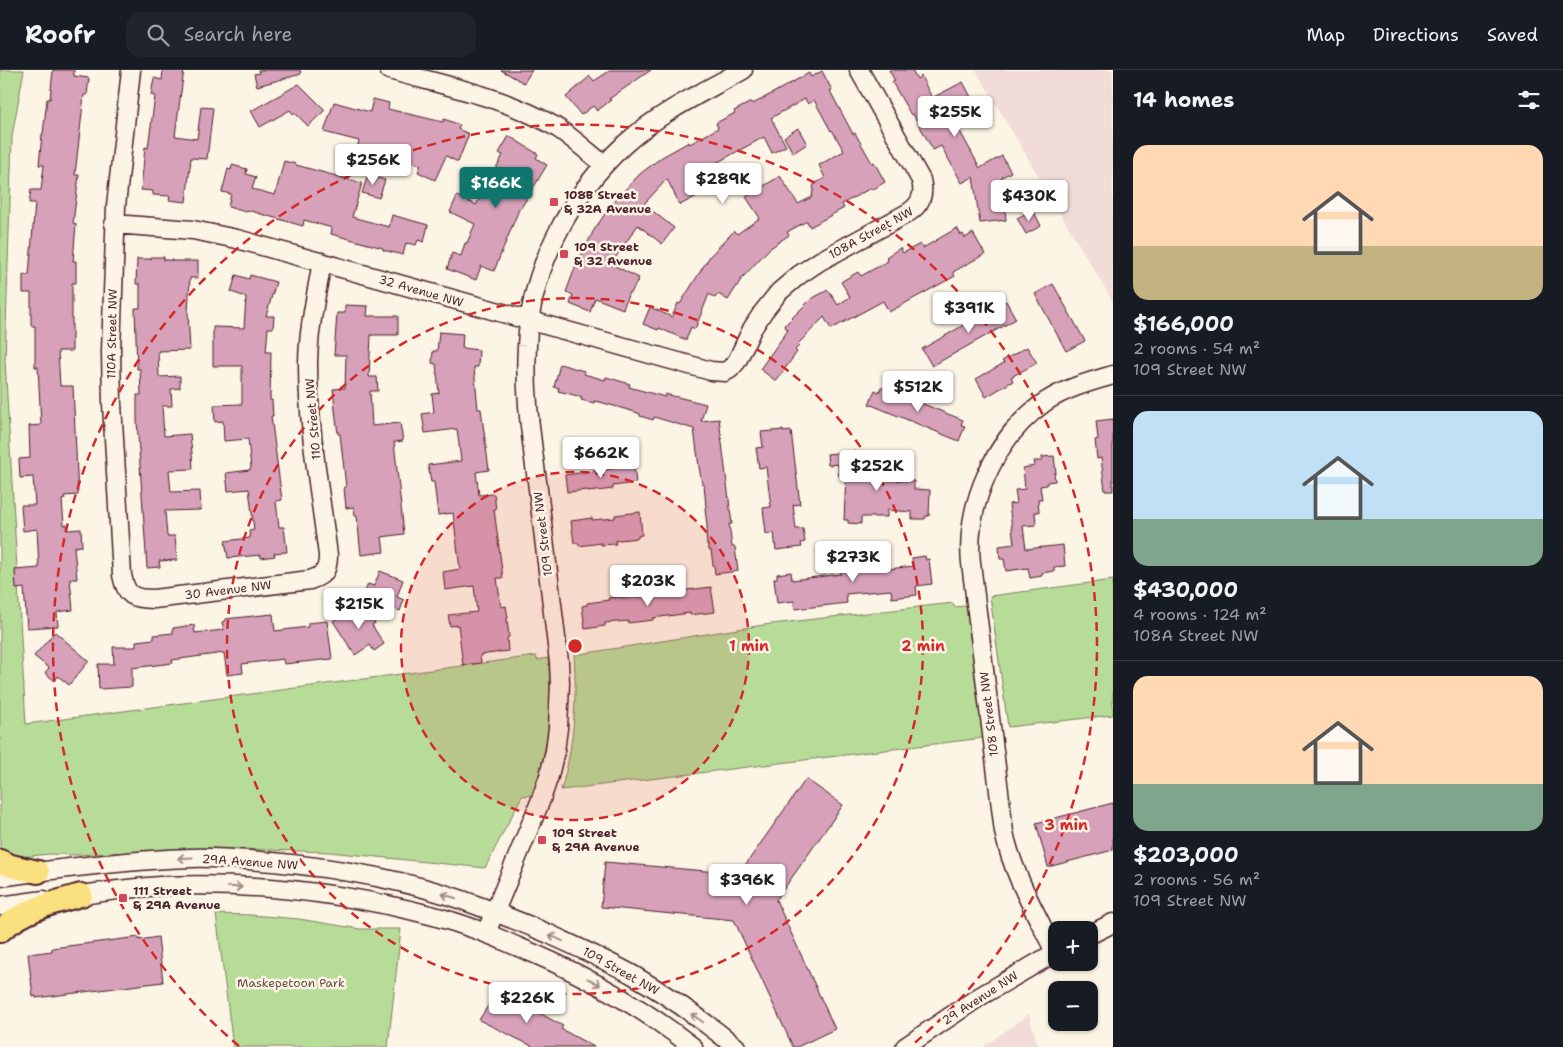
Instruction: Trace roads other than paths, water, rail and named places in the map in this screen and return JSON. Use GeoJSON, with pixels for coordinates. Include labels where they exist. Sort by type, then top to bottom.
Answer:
{"type":"FeatureCollection","features":[{"type":"Feature","properties":{"kind":"main road"},"geometry":{"type":"LineString","coordinates":[[0,861],[11,866],[38,872]]}},
{"type":"Feature","properties":{"kind":"main road"},"geometry":{"type":"LineString","coordinates":[[0,931],[28,912],[48,904],[82,895]]}},
{"type":"Feature","properties":{"kind":"street","name":"110A Street NW"},"geometry":{"type":"LineString","coordinates":[[131,70],[114,224],[111,351],[112,404],[122,574],[127,590],[132,596]]}},
{"type":"Feature","properties":{"kind":"street"},"geometry":{"type":"LineString","coordinates":[[389,70],[440,77],[541,119],[570,136],[604,165]]}},
{"type":"Feature","properties":{"kind":"street","name":"109 Street NW"},"geometry":{"type":"LineString","coordinates":[[693,1047],[620,996],[539,955],[486,933],[549,776],[555,751],[559,703],[559,662],[527,388],[526,365],[529,321],[540,276],[567,214],[604,165],[649,125],[743,70]]}},
{"type":"Feature","properties":{"kind":"street","name":"108A Street NW"},"geometry":{"type":"LineString","coordinates":[[725,372],[737,361],[752,329],[779,292],[820,261],[906,214],[918,205],[921,200],[923,194],[921,180],[859,70]]}},
{"type":"Feature","properties":{"kind":"street","name":"32 Avenue NW"},"geometry":{"type":"LineString","coordinates":[[114,224],[175,228],[211,234],[322,262],[702,368],[725,372]]}},
{"type":"Feature","properties":{"kind":"street","name":"110 Street NW"},"geometry":{"type":"LineString","coordinates":[[322,262],[308,363],[311,418],[328,555],[328,565],[326,571],[322,574]]}},
{"type":"Feature","properties":{"kind":"street","name":"108 Street NW"},"geometry":{"type":"LineString","coordinates":[[1048,936],[1016,872],[1004,832],[969,550],[970,536],[974,510],[990,468],[1015,430],[1039,407],[1055,396],[1072,388],[1113,375]]}},
{"type":"Feature","properties":{"kind":"street","name":"30 Avenue NW"},"geometry":{"type":"LineString","coordinates":[[132,596],[142,599],[154,599],[310,580],[322,574]]}},
{"type":"Feature","properties":{"kind":"street","name":"29A Avenue NW"},"geometry":{"type":"LineString","coordinates":[[0,876],[143,860],[193,858],[283,863],[333,869],[406,884],[457,898],[495,912]]}},
{"type":"Feature","properties":{"kind":"street","name":"29A Avenue NW"},"geometry":{"type":"LineString","coordinates":[[0,906],[141,888],[174,886],[249,887],[326,895],[402,908],[436,916],[486,933]]}},
{"type":"Feature","properties":{"kind":"street","name":"109 Street NW"},"geometry":{"type":"LineString","coordinates":[[495,912],[582,949],[633,975],[736,1047]]}},
{"type":"Feature","properties":{"kind":"street"},"geometry":{"type":"LineString","coordinates":[[1098,930],[1113,923]]}},
{"type":"Feature","properties":{"kind":"street","name":"29 Avenue NW"},"geometry":{"type":"LineString","coordinates":[[905,1047],[979,997],[1048,957]]}},
{"type":"Feature","properties":{"kind":"place","name":"108B Street & 32A Avenue"},"geometry":{"type":"Point","coordinates":[554,202]}},
{"type":"Feature","properties":{"kind":"place","name":"109 Street & 32 Avenue"},"geometry":{"type":"Point","coordinates":[564,254]}},
{"type":"Feature","properties":{"kind":"place","name":"109 Street & 29A Avenue"},"geometry":{"type":"Point","coordinates":[542,840]}},
{"type":"Feature","properties":{"kind":"place","name":"111 Street & 29A Avenue"},"geometry":{"type":"Point","coordinates":[123,898]}},
{"type":"Feature","properties":{"kind":"park label","name":"Maskepetoon Park"},"geometry":{"type":"Point","coordinates":[291,983]}}]}
